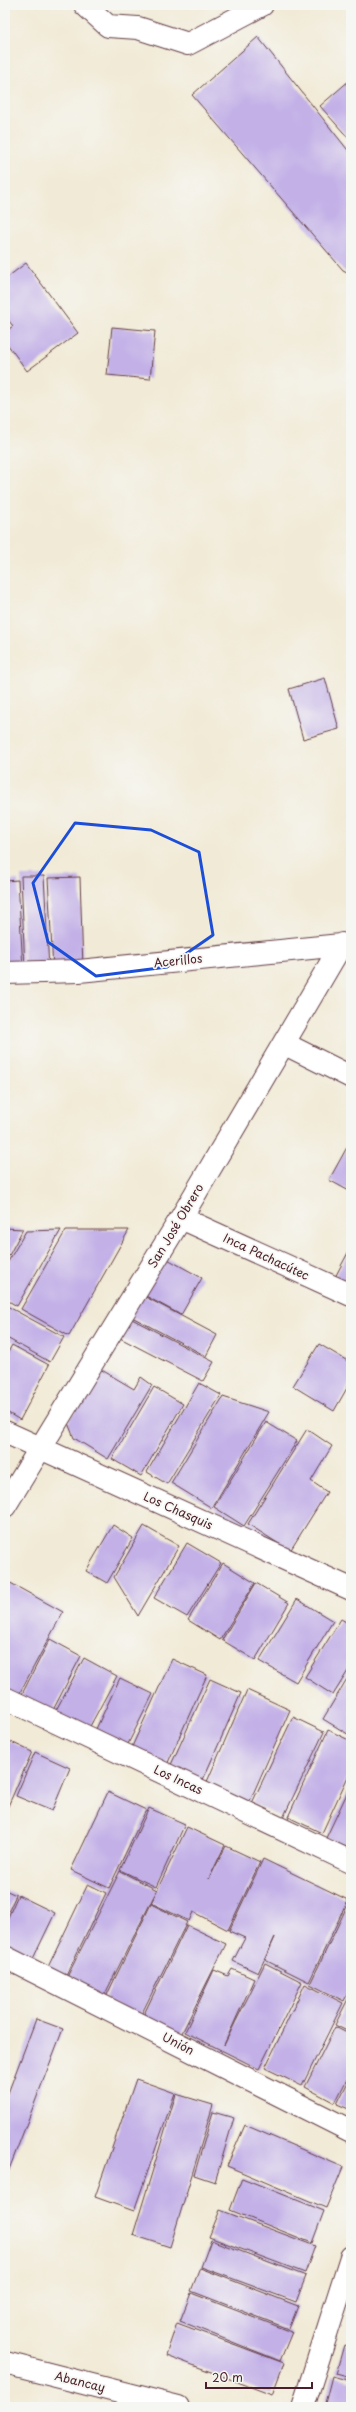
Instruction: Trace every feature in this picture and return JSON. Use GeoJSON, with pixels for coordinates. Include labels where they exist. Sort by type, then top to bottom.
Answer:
{"type":"FeatureCollection","features":[{"type":"Feature","properties":{"kind":"street"},"geometry":{"type":"LineString","coordinates":[[85,5],[108,26],[138,28],[188,44],[262,5]]}},
{"type":"Feature","properties":{"kind":"street","name":"Acerillos"},"geometry":{"type":"LineString","coordinates":[[5,972],[80,971],[346,944]]}},
{"type":"Feature","properties":{"kind":"street","name":"San José Obrero"},"geometry":{"type":"LineString","coordinates":[[5,1506],[41,1450],[346,944]]}},
{"type":"Feature","properties":{"kind":"street"},"geometry":{"type":"LineString","coordinates":[[285,1044],[351,1077]]}},
{"type":"Feature","properties":{"kind":"street","name":"Inca Pachacútec"},"geometry":{"type":"LineString","coordinates":[[181,1218],[351,1295]]}},
{"type":"Feature","properties":{"kind":"street","name":"Los Chasquis"},"geometry":{"type":"LineString","coordinates":[[5,1432],[41,1450],[351,1590]]}},
{"type":"Feature","properties":{"kind":"street","name":"Los Incas"},"geometry":{"type":"LineString","coordinates":[[5,1698],[351,1862]]}},
{"type":"Feature","properties":{"kind":"street","name":"Unión"},"geometry":{"type":"LineString","coordinates":[[5,1957],[351,2131]]}},
{"type":"Feature","properties":{"kind":"street"},"geometry":{"type":"LineString","coordinates":[[303,2407],[351,2256]]}},
{"type":"Feature","properties":{"kind":"street","name":"Abancay"},"geometry":{"type":"LineString","coordinates":[[5,2363],[178,2407]]}},
{"type":"Feature","properties":{"kind":"highlighted area"},"geometry":{"type":"Polygon","coordinates":[[[75,823],[151,830],[199,852],[213,935],[167,967],[96,976],[48,942],[33,883],[75,823]]]}},
{"type":"Feature","properties":{"kind":"building"},"geometry":{"type":"Polygon","coordinates":[[[258,37],[351,154],[351,274],[343,270],[192,95],[258,37]]]}},
{"type":"Feature","properties":{"kind":"building"},"geometry":{"type":"Polygon","coordinates":[[[351,79],[351,141],[320,106],[351,79]]]}},
{"type":"Feature","properties":{"kind":"building"},"geometry":{"type":"Polygon","coordinates":[[[26,263],[78,333],[27,371],[5,341],[5,332],[13,326],[5,316],[5,279],[26,263]]]}},
{"type":"Feature","properties":{"kind":"building"},"geometry":{"type":"Polygon","coordinates":[[[112,327],[155,331],[150,379],[107,375],[112,327]]]}},
{"type":"Feature","properties":{"kind":"building"},"geometry":{"type":"Polygon","coordinates":[[[325,678],[339,729],[303,739],[289,689],[325,678]]]}},
{"type":"Feature","properties":{"kind":"building"},"geometry":{"type":"Polygon","coordinates":[[[21,876],[44,876],[49,969],[25,970],[21,876]]]}},
{"type":"Feature","properties":{"kind":"building"},"geometry":{"type":"Polygon","coordinates":[[[80,877],[83,968],[53,969],[48,878],[80,877]]]}},
{"type":"Feature","properties":{"kind":"building"},"geometry":{"type":"Polygon","coordinates":[[[18,880],[23,969],[5,970],[5,881],[18,880]]]}},
{"type":"Feature","properties":{"kind":"building"},"geometry":{"type":"Polygon","coordinates":[[[351,1140],[351,1192],[329,1180],[351,1140]]]}},
{"type":"Feature","properties":{"kind":"building"},"geometry":{"type":"Polygon","coordinates":[[[5,1228],[23,1229],[5,1263],[5,1228]]]}},
{"type":"Feature","properties":{"kind":"building"},"geometry":{"type":"Polygon","coordinates":[[[61,1230],[17,1306],[5,1299],[5,1267],[26,1231],[61,1230]]]}},
{"type":"Feature","properties":{"kind":"building"},"geometry":{"type":"Polygon","coordinates":[[[66,1230],[129,1230],[69,1336],[21,1309],[66,1230]]]}},
{"type":"Feature","properties":{"kind":"building"},"geometry":{"type":"Polygon","coordinates":[[[351,1247],[351,1290],[333,1281],[351,1247]]]}},
{"type":"Feature","properties":{"kind":"building"},"geometry":{"type":"Polygon","coordinates":[[[162,1256],[202,1278],[181,1315],[142,1294],[162,1256]]]}},
{"type":"Feature","properties":{"kind":"building"},"geometry":{"type":"Polygon","coordinates":[[[142,1295],[217,1335],[206,1356],[130,1316],[142,1295]]]}},
{"type":"Feature","properties":{"kind":"building"},"geometry":{"type":"Polygon","coordinates":[[[5,1305],[64,1337],[50,1362],[5,1337],[5,1305]]]}},
{"type":"Feature","properties":{"kind":"building"},"geometry":{"type":"Polygon","coordinates":[[[130,1318],[214,1362],[203,1381],[120,1338],[130,1318]]]}},
{"type":"Feature","properties":{"kind":"building"},"geometry":{"type":"Polygon","coordinates":[[[319,1344],[351,1363],[351,1381],[334,1411],[293,1386],[319,1344]]]}},
{"type":"Feature","properties":{"kind":"building"},"geometry":{"type":"Polygon","coordinates":[[[12,1345],[49,1365],[20,1420],[5,1411],[5,1358],[12,1345]]]}},
{"type":"Feature","properties":{"kind":"building"},"geometry":{"type":"Polygon","coordinates":[[[100,1369],[134,1389],[141,1377],[152,1385],[108,1459],[74,1438],[68,1423],[100,1369]]]}},
{"type":"Feature","properties":{"kind":"building"},"geometry":{"type":"Polygon","coordinates":[[[199,1383],[221,1395],[167,1484],[147,1472],[199,1383]]]}},
{"type":"Feature","properties":{"kind":"building"},"geometry":{"type":"Polygon","coordinates":[[[154,1387],[183,1404],[141,1476],[112,1459],[154,1387]]]}},
{"type":"Feature","properties":{"kind":"building"},"geometry":{"type":"Polygon","coordinates":[[[223,1397],[269,1412],[212,1508],[171,1483],[223,1397]]]}},
{"type":"Feature","properties":{"kind":"building"},"geometry":{"type":"Polygon","coordinates":[[[266,1422],[297,1441],[244,1526],[214,1507],[266,1422]]]}},
{"type":"Feature","properties":{"kind":"building"},"geometry":{"type":"Polygon","coordinates":[[[307,1429],[332,1446],[311,1481],[327,1492],[290,1551],[248,1524],[307,1429]]]}},
{"type":"Feature","properties":{"kind":"building"},"geometry":{"type":"Polygon","coordinates":[[[113,1525],[133,1538],[107,1583],[86,1571],[113,1525]]]}},
{"type":"Feature","properties":{"kind":"building"},"geometry":{"type":"Polygon","coordinates":[[[144,1526],[179,1546],[138,1616],[114,1577],[144,1526]]]}},
{"type":"Feature","properties":{"kind":"building"},"geometry":{"type":"Polygon","coordinates":[[[187,1543],[221,1563],[187,1617],[154,1598],[187,1543]]]}},
{"type":"Feature","properties":{"kind":"building"},"geometry":{"type":"Polygon","coordinates":[[[223,1563],[255,1583],[220,1640],[188,1620],[223,1563]]]}},
{"type":"Feature","properties":{"kind":"building"},"geometry":{"type":"Polygon","coordinates":[[[5,1580],[63,1612],[18,1696],[5,1689],[5,1580]]]}},
{"type":"Feature","properties":{"kind":"building"},"geometry":{"type":"Polygon","coordinates":[[[256,1583],[289,1603],[255,1660],[222,1640],[256,1583]]]}},
{"type":"Feature","properties":{"kind":"building"},"geometry":{"type":"Polygon","coordinates":[[[297,1599],[333,1621],[296,1682],[259,1661],[297,1599]]]}},
{"type":"Feature","properties":{"kind":"building"},"geometry":{"type":"Polygon","coordinates":[[[341,1619],[351,1625],[351,1666],[333,1695],[305,1677],[341,1619]]]}},
{"type":"Feature","properties":{"kind":"building"},"geometry":{"type":"Polygon","coordinates":[[[50,1639],[81,1656],[52,1712],[21,1696],[50,1639]]]}},
{"type":"Feature","properties":{"kind":"building"},"geometry":{"type":"Polygon","coordinates":[[[84,1658],[117,1676],[88,1730],[55,1712],[84,1658]]]}},
{"type":"Feature","properties":{"kind":"building"},"geometry":{"type":"Polygon","coordinates":[[[172,1659],[207,1675],[166,1767],[130,1751],[172,1659]]]}},
{"type":"Feature","properties":{"kind":"building"},"geometry":{"type":"Polygon","coordinates":[[[351,1672],[351,1736],[323,1719],[351,1672]]]}},
{"type":"Feature","properties":{"kind":"building"},"geometry":{"type":"Polygon","coordinates":[[[120,1678],[153,1694],[127,1746],[95,1731],[120,1678]]]}},
{"type":"Feature","properties":{"kind":"building"},"geometry":{"type":"Polygon","coordinates":[[[210,1679],[241,1693],[202,1782],[170,1767],[210,1679]]]}},
{"type":"Feature","properties":{"kind":"building"},"geometry":{"type":"Polygon","coordinates":[[[247,1690],[290,1710],[249,1803],[206,1784],[247,1690]]]}},
{"type":"Feature","properties":{"kind":"building"},"geometry":{"type":"Polygon","coordinates":[[[293,1717],[324,1732],[283,1818],[252,1803],[293,1717]]]}},
{"type":"Feature","properties":{"kind":"building"},"geometry":{"type":"Polygon","coordinates":[[[328,1730],[351,1741],[351,1770],[322,1833],[288,1817],[328,1730]]]}},
{"type":"Feature","properties":{"kind":"building"},"geometry":{"type":"Polygon","coordinates":[[[5,1739],[32,1752],[5,1813],[5,1739]]]}},
{"type":"Feature","properties":{"kind":"building"},"geometry":{"type":"Polygon","coordinates":[[[35,1752],[70,1768],[52,1811],[16,1796],[35,1752]]]}},
{"type":"Feature","properties":{"kind":"building"},"geometry":{"type":"Polygon","coordinates":[[[351,1785],[351,1849],[326,1838],[351,1785]]]}},
{"type":"Feature","properties":{"kind":"building"},"geometry":{"type":"Polygon","coordinates":[[[108,1792],[146,1810],[109,1888],[71,1870],[108,1792]]]}},
{"type":"Feature","properties":{"kind":"building"},"geometry":{"type":"Polygon","coordinates":[[[149,1808],[185,1824],[156,1887],[120,1870],[149,1808]]]}},
{"type":"Feature","properties":{"kind":"building"},"geometry":{"type":"Polygon","coordinates":[[[187,1827],[225,1845],[209,1879],[226,1846],[260,1862],[228,1930],[193,1912],[189,1921],[151,1903],[187,1827]]]}},
{"type":"Feature","properties":{"kind":"building"},"geometry":{"type":"Polygon","coordinates":[[[263,1859],[348,1900],[309,1982],[265,1960],[275,1937],[258,1973],[233,1961],[245,1938],[229,1931],[263,1859]]]}},
{"type":"Feature","properties":{"kind":"building"},"geometry":{"type":"Polygon","coordinates":[[[120,1871],[157,1890],[103,1998],[66,1979],[120,1871]]]}},
{"type":"Feature","properties":{"kind":"building"},"geometry":{"type":"Polygon","coordinates":[[[88,1884],[106,1893],[65,1978],[47,1969],[88,1884]]]}},
{"type":"Feature","properties":{"kind":"building"},"geometry":{"type":"Polygon","coordinates":[[[5,1890],[16,1895],[5,1919],[5,1890]]]}},
{"type":"Feature","properties":{"kind":"building"},"geometry":{"type":"Polygon","coordinates":[[[18,1895],[55,1913],[30,1965],[5,1954],[5,1924],[18,1895]]]}},
{"type":"Feature","properties":{"kind":"building"},"geometry":{"type":"Polygon","coordinates":[[[351,1898],[351,1986],[344,2001],[310,1984],[351,1898]]]}},
{"type":"Feature","properties":{"kind":"building"},"geometry":{"type":"Polygon","coordinates":[[[151,1904],[187,1922],[140,2017],[105,1999],[151,1904]]]}},
{"type":"Feature","properties":{"kind":"building"},"geometry":{"type":"Polygon","coordinates":[[[187,1925],[226,1944],[181,2035],[143,2016],[187,1925]]]}},
{"type":"Feature","properties":{"kind":"building"},"geometry":{"type":"Polygon","coordinates":[[[265,1963],[302,1982],[259,2069],[185,2032],[214,1970],[228,1976],[232,1969],[254,1979],[224,2045],[265,1963]]]}},
{"type":"Feature","properties":{"kind":"building"},"geometry":{"type":"Polygon","coordinates":[[[305,1984],[343,2003],[302,2086],[265,2068],[305,1984]]]}},
{"type":"Feature","properties":{"kind":"building"},"geometry":{"type":"Polygon","coordinates":[[[349,1997],[351,1998],[351,2033],[335,2025],[349,1997]]]}},
{"type":"Feature","properties":{"kind":"building"},"geometry":{"type":"Polygon","coordinates":[[[36,2019],[63,2029],[5,2180],[5,2101],[36,2019]]]}},
{"type":"Feature","properties":{"kind":"building"},"geometry":{"type":"Polygon","coordinates":[[[335,2027],[351,2035],[351,2071],[335,2103],[305,2087],[335,2027]]]}},
{"type":"Feature","properties":{"kind":"building"},"geometry":{"type":"Polygon","coordinates":[[[351,2076],[351,2110],[337,2104],[351,2076]]]}},
{"type":"Feature","properties":{"kind":"building"},"geometry":{"type":"Polygon","coordinates":[[[136,2079],[175,2093],[134,2211],[95,2197],[136,2079]]]}},
{"type":"Feature","properties":{"kind":"building"},"geometry":{"type":"Polygon","coordinates":[[[176,2094],[213,2105],[170,2247],[133,2235],[176,2094]]]}},
{"type":"Feature","properties":{"kind":"building"},"geometry":{"type":"Polygon","coordinates":[[[213,2112],[234,2118],[215,2182],[194,2175],[213,2112]]]}},
{"type":"Feature","properties":{"kind":"building"},"geometry":{"type":"Polygon","coordinates":[[[245,2125],[343,2167],[326,2208],[227,2166],[245,2125]]]}},
{"type":"Feature","properties":{"kind":"building"},"geometry":{"type":"Polygon","coordinates":[[[242,2178],[324,2211],[312,2243],[230,2210],[242,2178]]]}},
{"type":"Feature","properties":{"kind":"building"},"geometry":{"type":"Polygon","coordinates":[[[220,2210],[315,2246],[305,2273],[209,2237],[220,2210]]]}},
{"type":"Feature","properties":{"kind":"building"},"geometry":{"type":"Polygon","coordinates":[[[211,2240],[306,2276],[296,2302],[201,2267],[211,2240]]]}},
{"type":"Feature","properties":{"kind":"building"},"geometry":{"type":"Polygon","coordinates":[[[200,2268],[298,2306],[289,2329],[191,2291],[200,2268]]]}},
{"type":"Feature","properties":{"kind":"building"},"geometry":{"type":"Polygon","coordinates":[[[191,2293],[292,2332],[280,2361],[180,2321],[191,2293]]]}},
{"type":"Feature","properties":{"kind":"building"},"geometry":{"type":"Polygon","coordinates":[[[177,2323],[284,2363],[272,2395],[166,2355],[177,2323]]]}},
{"type":"Feature","properties":{"kind":"building"},"geometry":{"type":"Polygon","coordinates":[[[344,2345],[351,2347],[351,2377],[336,2373],[344,2345]]]}},
{"type":"Feature","properties":{"kind":"building"},"geometry":{"type":"Polygon","coordinates":[[[332,2376],[351,2381],[351,2407],[324,2407],[332,2376]]]}}]}
